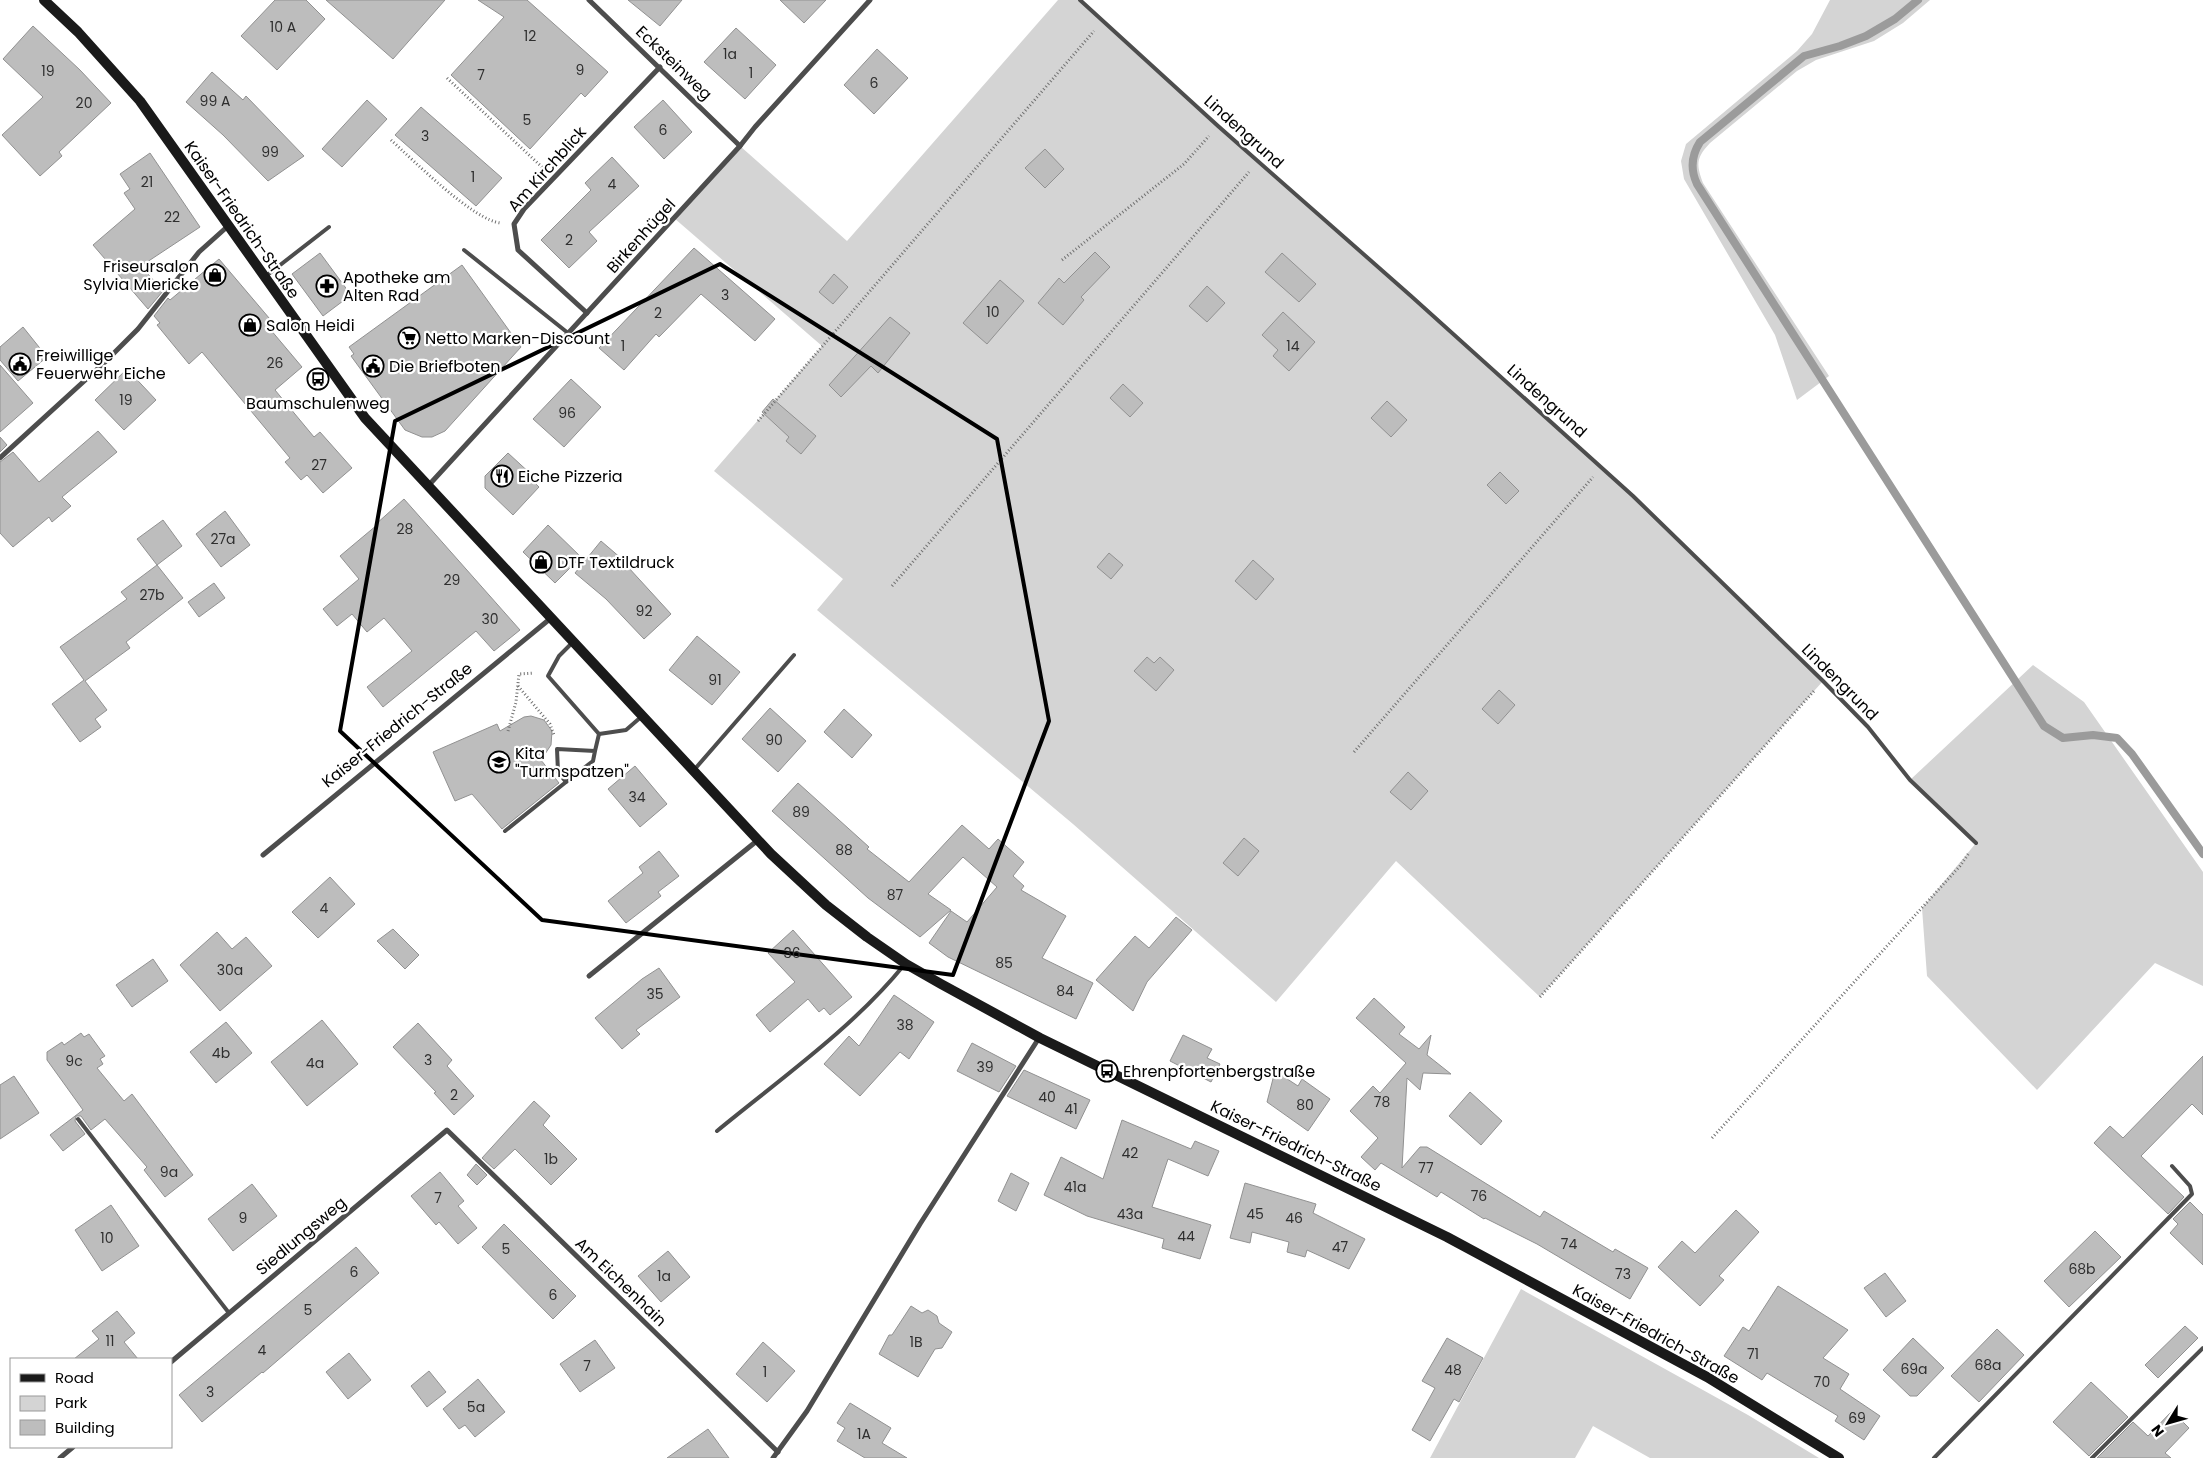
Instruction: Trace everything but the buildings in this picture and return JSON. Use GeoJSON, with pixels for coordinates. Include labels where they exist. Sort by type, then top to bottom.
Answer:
{"type":"FeatureCollection","features":[{"type":"Feature","properties":{"kind":"street","name":"Kaiser-Friedrich-Straße"},"geometry":{"type":"LineString","coordinates":[[44,0],[78,32],[140,101],[365,418],[758,840],[826,905],[906,964],[1040,1038],[1448,1237],[1708,1377],[1839,1458]]}},
{"type":"Feature","properties":{"kind":"street","name":"Ecksteinweg"},"geometry":{"type":"LineString","coordinates":[[589,0],[740,146]]}},
{"type":"Feature","properties":{"kind":"street","name":"Birkenhügel"},"geometry":{"type":"LineString","coordinates":[[428,486],[740,146],[870,0]]}},
{"type":"Feature","properties":{"kind":"street","name":"Am Kirchblick"},"geometry":{"type":"LineString","coordinates":[[587,313],[518,250],[514,224],[524,208],[660,67]]}},
{"type":"Feature","properties":{"kind":"street"},"geometry":{"type":"LineString","coordinates":[[0,458],[132,335],[199,252],[228,226]]}},
{"type":"Feature","properties":{"kind":"street","name":"Kaiser-Friedrich-Straße"},"geometry":{"type":"LineString","coordinates":[[263,854],[551,618]]}},
{"type":"Feature","properties":{"kind":"street"},"geometry":{"type":"LineString","coordinates":[[589,976],[758,840]]}},
{"type":"Feature","properties":{"kind":"street"},"geometry":{"type":"LineString","coordinates":[[774,1458],[807,1412],[920,1224],[1040,1038]]}},
{"type":"Feature","properties":{"kind":"street","name":"Am Eichenhain"},"geometry":{"type":"LineString","coordinates":[[447,1130],[778,1452]]}},
{"type":"Feature","properties":{"kind":"street","name":"Siedlungsweg"},"geometry":{"type":"LineString","coordinates":[[172,1361],[447,1130]]}},
{"type":"Feature","properties":{"kind":"street"},"geometry":{"type":"LineString","coordinates":[[60,1458],[72,1448]]}},
{"type":"Feature","properties":{"kind":"lane","name":"Lindengrund"},"geometry":{"type":"LineString","coordinates":[[1080,0],[1258,162],[1601,467],[1823,681],[1868,727],[1910,780],[1976,843]]}},
{"type":"Feature","properties":{"kind":"lane"},"geometry":{"type":"LineString","coordinates":[[264,278],[329,228]]}},
{"type":"Feature","properties":{"kind":"lane"},"geometry":{"type":"LineString","coordinates":[[464,250],[568,333]]}},
{"type":"Feature","properties":{"kind":"lane"},"geometry":{"type":"LineString","coordinates":[[574,642],[559,656],[548,676],[598,734]]}},
{"type":"Feature","properties":{"kind":"lane"},"geometry":{"type":"LineString","coordinates":[[694,770],[794,655]]}},
{"type":"Feature","properties":{"kind":"lane"},"geometry":{"type":"LineString","coordinates":[[598,734],[626,730],[642,716]]}},
{"type":"Feature","properties":{"kind":"lane"},"geometry":{"type":"LineString","coordinates":[[505,831],[593,761],[598,734]]}},
{"type":"Feature","properties":{"kind":"lane"},"geometry":{"type":"LineString","coordinates":[[566,782],[558,772],[557,749],[595,751]]}},
{"type":"Feature","properties":{"kind":"lane"},"geometry":{"type":"LineString","coordinates":[[717,1131],[839,1030],[890,982],[906,964]]}},
{"type":"Feature","properties":{"kind":"lane"},"geometry":{"type":"LineString","coordinates":[[78,1118],[229,1313]]}},
{"type":"Feature","properties":{"kind":"lane"},"geometry":{"type":"LineString","coordinates":[[1934,1458],[2192,1194],[2190,1186],[2172,1166]]}},
{"type":"Feature","properties":{"kind":"lane"},"geometry":{"type":"LineString","coordinates":[[2092,1458],[2203,1348]]}},
{"type":"Feature","properties":{"kind":"path"},"geometry":{"type":"LineString","coordinates":[[758,421],[1102,21]]}},
{"type":"Feature","properties":{"kind":"path"},"geometry":{"type":"LineString","coordinates":[[447,78],[554,178]]}},
{"type":"Feature","properties":{"kind":"path"},"geometry":{"type":"LineString","coordinates":[[1062,260],[1184,164],[1218,126]]}},
{"type":"Feature","properties":{"kind":"path"},"geometry":{"type":"LineString","coordinates":[[390,140],[473,211],[493,222],[514,224]]}},
{"type":"Feature","properties":{"kind":"path"},"geometry":{"type":"LineString","coordinates":[[892,586],[1258,162]]}},
{"type":"Feature","properties":{"kind":"path"},"geometry":{"type":"LineString","coordinates":[[1354,752],[1601,467]]}},
{"type":"Feature","properties":{"kind":"path"},"geometry":{"type":"LineString","coordinates":[[508,731],[519,674],[550,672]]}},
{"type":"Feature","properties":{"kind":"path"},"geometry":{"type":"LineString","coordinates":[[1540,997],[1823,681]]}},
{"type":"Feature","properties":{"kind":"path"},"geometry":{"type":"LineString","coordinates":[[518,686],[550,724],[554,732],[554,743]]}},
{"type":"Feature","properties":{"kind":"path"},"geometry":{"type":"LineString","coordinates":[[1712,1138],[1960,866],[1976,843]]}},
{"type":"Feature","properties":{"kind":"highlighted area"},"geometry":{"type":"Polygon","coordinates":[[[720,264],[997,439],[1049,721],[953,975],[542,920],[340,731],[395,421],[720,264]]]}},
{"type":"Feature","properties":{"kind":"green space"},"geometry":{"type":"Polygon","coordinates":[[[1058,0],[1080,0],[1601,467],[1823,681],[1540,997],[1396,861],[1276,1002],[1073,824],[817,610],[843,579],[714,471],[822,346],[674,218],[740,146],[847,241],[1058,0]]]}},
{"type":"Feature","properties":{"kind":"green space"},"geometry":{"type":"Polygon","coordinates":[[[1830,0],[1930,0],[1903,23],[1874,41],[1816,60],[1797,71],[1710,143],[1702,153],[1698,166],[1703,183],[1829,376],[1797,400],[1775,335],[1684,179],[1681,161],[1686,144],[1797,51],[1812,34],[1830,0]]]}},
{"type":"Feature","properties":{"kind":"green space"},"geometry":{"type":"Polygon","coordinates":[[[2033,665],[2084,702],[2203,872],[2203,986],[2155,963],[2037,1090],[1927,976],[1922,908],[1976,843],[1910,780],[2033,665]]]}},
{"type":"Feature","properties":{"kind":"green space"},"geometry":{"type":"Polygon","coordinates":[[[1521,1289],[1748,1415],[1819,1458],[1650,1458],[1593,1426],[1575,1458],[1430,1458],[1521,1289]]]}},
{"type":"Feature","properties":{"kind":"waterway"},"geometry":{"type":"LineString","coordinates":[[1918,0],[1895,19],[1866,36],[1840,46],[1804,56],[1700,142],[1692,163],[1697,184],[2044,726],[2063,738],[2093,735],[2117,738],[2132,754],[2203,854]]}},
{"type":"Feature","properties":{"kind":"place","name":"Friseursalon Sylvia Miericke"},"geometry":{"type":"Point","coordinates":[215,275]}},
{"type":"Feature","properties":{"kind":"place","name":"Apotheke am Alten Rad"},"geometry":{"type":"Point","coordinates":[327,286]}},
{"type":"Feature","properties":{"kind":"place","name":"Salon Heidi"},"geometry":{"type":"Point","coordinates":[250,325]}},
{"type":"Feature","properties":{"kind":"place","name":"Netto Marken-Discount"},"geometry":{"type":"Point","coordinates":[409,338]}},
{"type":"Feature","properties":{"kind":"place","name":"Freiwillige Feuerwehr Eiche"},"geometry":{"type":"Point","coordinates":[20,364]}},
{"type":"Feature","properties":{"kind":"place","name":"Die Briefboten"},"geometry":{"type":"Point","coordinates":[373,366]}},
{"type":"Feature","properties":{"kind":"place","name":"Baumschulenweg"},"geometry":{"type":"Point","coordinates":[318,379]}},
{"type":"Feature","properties":{"kind":"place","name":"Eiche Pizzeria"},"geometry":{"type":"Point","coordinates":[502,476]}},
{"type":"Feature","properties":{"kind":"place","name":"DTF Textildruck"},"geometry":{"type":"Point","coordinates":[541,562]}},
{"type":"Feature","properties":{"kind":"place","name":"Kita \"Turmspatzen\""},"geometry":{"type":"Point","coordinates":[499,762]}},
{"type":"Feature","properties":{"kind":"place","name":"Ehrenpfortenbergstraße"},"geometry":{"type":"Point","coordinates":[1107,1071]}}]}
